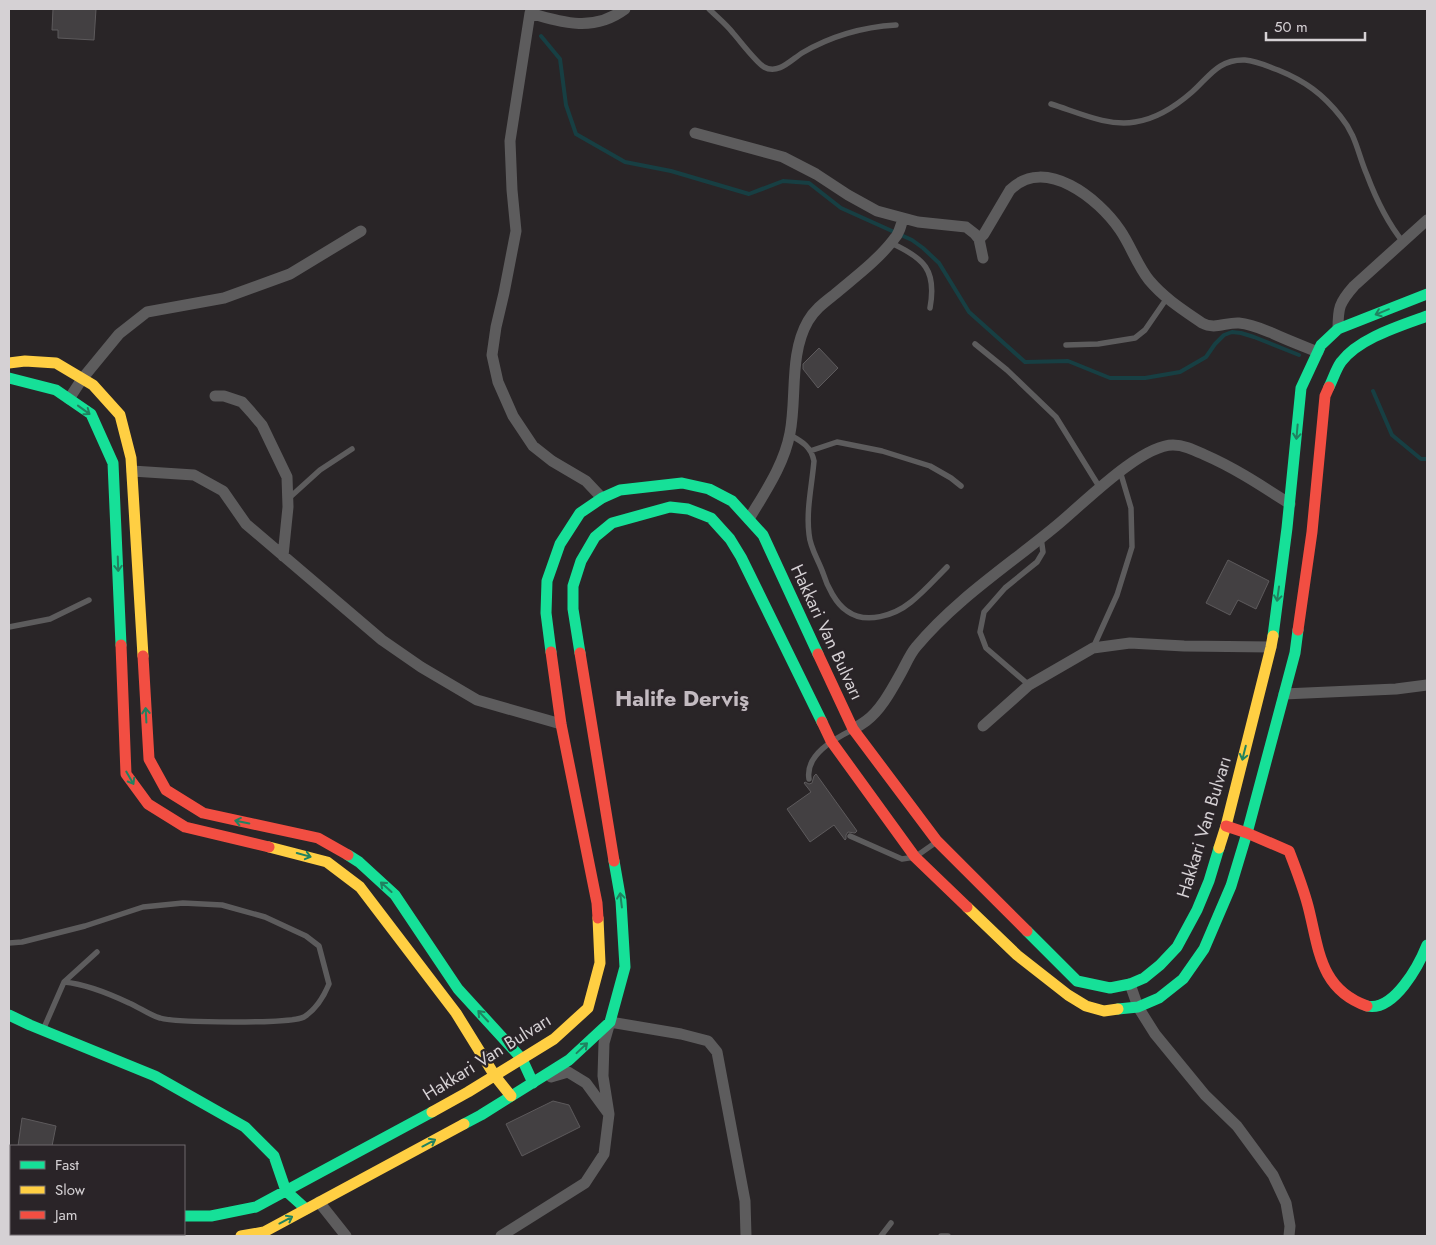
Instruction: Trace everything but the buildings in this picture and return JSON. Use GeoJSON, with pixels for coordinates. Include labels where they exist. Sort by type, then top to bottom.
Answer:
{"type":"FeatureCollection","features":[{"type":"Feature","properties":{"kind":"main road","name":"Hakkari Van Bulvarı"},"geometry":{"type":"LineString","coordinates":[[610,1022],[625,967],[621,901],[573,610],[573,586],[581,561],[595,537],[612,523],[670,507],[688,509],[711,518],[730,539],[741,557],[831,741],[915,857],[1017,955],[1068,995],[1086,1006],[1104,1011],[1138,1007],[1159,998],[1183,979],[1204,949],[1231,886],[1248,833],[1295,653],[1312,532],[1325,396],[1341,362],[1346,340],[1427,294]]}},
{"type":"Feature","properties":{"kind":"main road","name":"Hakkari Van Bulvarı"},"geometry":{"type":"LineString","coordinates":[[185,1216],[211,1216],[256,1207],[495,1076],[554,1039],[588,1008],[600,963],[597,903],[561,724],[546,613],[547,581],[560,544],[580,513],[602,498],[620,490],[682,483],[709,489],[732,502],[762,536],[853,729],[937,841],[1077,980],[1110,988],[1130,984],[1144,978],[1176,947],[1197,910],[1226,826],[1271,647],[1290,504],[1301,388],[1322,345],[1378,334],[1427,316]]}},
{"type":"Feature","properties":{"kind":"main road"},"geometry":{"type":"LineString","coordinates":[[9,363],[25,361],[56,363],[93,385],[120,415],[131,458],[149,759],[166,790],[203,814],[318,838],[359,862],[395,895],[458,990],[522,1059],[533,1083]]}},
{"type":"Feature","properties":{"kind":"main road"},"geometry":{"type":"LineString","coordinates":[[9,378],[56,390],[91,414],[114,463],[126,774],[148,804],[185,827],[236,838],[327,862],[360,887],[456,1013],[495,1076],[511,1096]]}},
{"type":"Feature","properties":{"kind":"main road"},"geometry":{"type":"LineString","coordinates":[[1226,826],[1248,833],[1289,851],[1306,898],[1326,972],[1337,989],[1353,1000],[1373,1007],[1386,1002],[1399,991],[1422,957],[1427,945]]}},
{"type":"Feature","properties":{"kind":"main road"},"geometry":{"type":"LineString","coordinates":[[9,1015],[155,1076],[246,1127],[274,1156],[286,1191],[306,1209]]}},
{"type":"Feature","properties":{"kind":"main road"},"geometry":{"type":"LineString","coordinates":[[241,1236],[264,1232],[481,1115],[569,1060],[610,1022]]}},
{"type":"Feature","properties":{"kind":"street"},"geometry":{"type":"LineString","coordinates":[[602,498],[586,480],[552,461],[533,446],[513,416],[498,382],[492,355],[516,230],[510,141],[530,11],[545,13],[571,24],[584,24],[601,22],[616,16],[626,9]]}},
{"type":"Feature","properties":{"kind":"street"},"geometry":{"type":"LineString","coordinates":[[695,133],[783,157],[816,174],[877,211],[902,222],[961,226],[970,230],[979,239],[983,258]]}},
{"type":"Feature","properties":{"kind":"street"},"geometry":{"type":"LineString","coordinates":[[979,239],[1015,185],[1034,176],[1042,176],[1060,181],[1091,198],[1112,219],[1148,278],[1178,307],[1209,326],[1238,323],[1251,325],[1318,352]]}},
{"type":"Feature","properties":{"kind":"street"},"geometry":{"type":"LineString","coordinates":[[1346,340],[1338,309],[1345,296],[1427,220]]}},
{"type":"Feature","properties":{"kind":"street"},"geometry":{"type":"LineString","coordinates":[[749,519],[785,452],[793,418],[798,350],[807,322],[820,306],[893,241],[902,222]]}},
{"type":"Feature","properties":{"kind":"street"},"geometry":{"type":"LineString","coordinates":[[69,399],[82,379],[119,334],[147,312],[224,298],[290,274],[361,231]]}},
{"type":"Feature","properties":{"kind":"street"},"geometry":{"type":"LineString","coordinates":[[215,396],[224,396],[242,402],[262,425],[287,477],[288,499],[283,556]]}},
{"type":"Feature","properties":{"kind":"street"},"geometry":{"type":"LineString","coordinates":[[853,729],[866,721],[882,703],[897,681],[915,648],[947,614],[997,572],[1056,527],[1120,471],[1152,450],[1165,446],[1190,448],[1228,465],[1290,504]]}},
{"type":"Feature","properties":{"kind":"street"},"geometry":{"type":"LineString","coordinates":[[132,471],[194,475],[216,487],[223,492],[246,524],[382,640],[421,667],[477,700],[561,724]]}},
{"type":"Feature","properties":{"kind":"street"},"geometry":{"type":"LineString","coordinates":[[983,726],[1029,685],[1094,648],[1130,643],[1271,647]]}},
{"type":"Feature","properties":{"kind":"street"},"geometry":{"type":"LineString","coordinates":[[1284,694],[1396,689],[1427,685]]}},
{"type":"Feature","properties":{"kind":"street"},"geometry":{"type":"LineString","coordinates":[[1130,984],[1138,1007],[1155,1034],[1205,1095],[1237,1126],[1273,1175],[1286,1203],[1290,1226],[1289,1236]]}},
{"type":"Feature","properties":{"kind":"street"},"geometry":{"type":"LineString","coordinates":[[501,1236],[585,1183],[604,1154],[609,1114],[604,1076],[604,1043],[610,1022],[699,1038],[708,1041],[717,1052],[745,1201],[746,1236]]}},
{"type":"Feature","properties":{"kind":"street"},"geometry":{"type":"LineString","coordinates":[[533,1083],[568,1072],[586,1083],[609,1114]]}},
{"type":"Feature","properties":{"kind":"street"},"geometry":{"type":"LineString","coordinates":[[319,1202],[346,1236]]}},
{"type":"Feature","properties":{"kind":"lane"},"geometry":{"type":"LineString","coordinates":[[709,9],[732,31],[761,64],[769,69],[780,68],[817,45],[845,34],[869,28],[896,25]]}},
{"type":"Feature","properties":{"kind":"lane"},"geometry":{"type":"LineString","coordinates":[[1051,104],[1107,122],[1126,124],[1144,120],[1173,106],[1193,91],[1214,70],[1237,60],[1253,61],[1296,77],[1320,94],[1353,134],[1377,199],[1393,229],[1403,242]]}},
{"type":"Feature","properties":{"kind":"lane"},"geometry":{"type":"LineString","coordinates":[[893,241],[912,252],[929,273],[933,288],[930,308]]}},
{"type":"Feature","properties":{"kind":"lane"},"geometry":{"type":"LineString","coordinates":[[1066,346],[1098,344],[1135,338],[1145,330],[1167,298]]}},
{"type":"Feature","properties":{"kind":"lane"},"geometry":{"type":"LineString","coordinates":[[975,344],[1007,370],[1056,417],[1100,488]]}},
{"type":"Feature","properties":{"kind":"lane"},"geometry":{"type":"LineString","coordinates":[[790,435],[804,442],[814,461],[809,504],[810,541],[812,550],[829,588],[846,611],[868,617],[890,614],[911,602],[947,567]]}},
{"type":"Feature","properties":{"kind":"lane"},"geometry":{"type":"LineString","coordinates":[[810,451],[837,442],[882,451],[930,466],[961,486]]}},
{"type":"Feature","properties":{"kind":"lane"},"geometry":{"type":"LineString","coordinates":[[288,499],[320,470],[352,449]]}},
{"type":"Feature","properties":{"kind":"lane"},"geometry":{"type":"LineString","coordinates":[[1094,648],[1117,595],[1132,546],[1131,508],[1120,471]]}},
{"type":"Feature","properties":{"kind":"lane"},"geometry":{"type":"LineString","coordinates":[[1029,685],[986,648],[980,632],[984,612],[1005,588],[1036,562],[1042,552],[1041,538]]}},
{"type":"Feature","properties":{"kind":"lane"},"geometry":{"type":"LineString","coordinates":[[9,627],[50,619],[89,600]]}},
{"type":"Feature","properties":{"kind":"lane"},"geometry":{"type":"LineString","coordinates":[[809,779],[808,773],[811,763],[818,753],[831,741],[853,729]]}},
{"type":"Feature","properties":{"kind":"lane"},"geometry":{"type":"LineString","coordinates":[[850,836],[902,859],[915,857],[937,841]]}},
{"type":"Feature","properties":{"kind":"lane"},"geometry":{"type":"LineString","coordinates":[[9,943],[22,942],[85,926],[143,908],[183,902],[222,905],[264,917],[306,936],[319,946],[329,984],[322,999],[303,1017],[288,1020],[222,1022],[160,1018],[128,1002],[78,984],[64,982]]}},
{"type":"Feature","properties":{"kind":"lane"},"geometry":{"type":"LineString","coordinates":[[44,1030],[64,982],[97,952]]}},
{"type":"Feature","properties":{"kind":"lane"},"geometry":{"type":"LineString","coordinates":[[882,1236],[891,1223]]}},
{"type":"Feature","properties":{"kind":"lane"},"geometry":{"type":"LineString","coordinates":[[941,1236],[948,1236]]}},
{"type":"Feature","properties":{"kind":"waterway"},"geometry":{"type":"LineString","coordinates":[[541,36],[560,59],[566,105],[576,134],[625,162],[671,171],[749,194],[783,181],[809,183],[841,208],[912,240],[923,248],[939,263],[969,312],[1025,362],[1068,361],[1110,378],[1145,378],[1180,372],[1206,357],[1224,335],[1232,332],[1254,337],[1299,355]]}},
{"type":"Feature","properties":{"kind":"waterway"},"geometry":{"type":"LineString","coordinates":[[1373,391],[1392,435],[1421,459],[1427,459]]}},
{"type":"Feature","properties":{"kind":"traffic: fast"},"geometry":{"type":"LineString","coordinates":[[1273,636],[1287,528],[1301,388],[1321,345],[1338,329],[1427,294]]}},
{"type":"Feature","properties":{"kind":"traffic: fast"},"geometry":{"type":"LineString","coordinates":[[1329,387],[1341,362],[1358,346],[1381,334],[1427,316]]}},
{"type":"Feature","properties":{"kind":"traffic: fast"},"geometry":{"type":"LineString","coordinates":[[9,378],[56,390],[91,414],[113,463],[121,645]]}},
{"type":"Feature","properties":{"kind":"traffic: fast"},"geometry":{"type":"LineString","coordinates":[[551,652],[546,613],[547,581],[560,544],[580,513],[602,498],[620,490],[682,483],[709,489],[732,501],[763,535],[818,654]]}},
{"type":"Feature","properties":{"kind":"traffic: fast"},"geometry":{"type":"LineString","coordinates":[[580,653],[573,609],[573,586],[581,561],[595,537],[612,523],[670,507],[688,509],[711,518],[730,539],[741,557],[822,722]]}},
{"type":"Feature","properties":{"kind":"traffic: fast"},"geometry":{"type":"LineString","coordinates":[[1118,1009],[1138,1007],[1159,998],[1183,979],[1204,949],[1231,886],[1247,833],[1295,653],[1298,630]]}},
{"type":"Feature","properties":{"kind":"traffic: fast"},"geometry":{"type":"LineString","coordinates":[[1027,931],[1077,981],[1110,988],[1130,984],[1144,978],[1177,947],[1197,910],[1209,881],[1219,848]]}},
{"type":"Feature","properties":{"kind":"traffic: fast"},"geometry":{"type":"LineString","coordinates":[[348,855],[359,862],[395,895],[458,989],[522,1059],[533,1083]]}},
{"type":"Feature","properties":{"kind":"traffic: fast"},"geometry":{"type":"LineString","coordinates":[[464,1124],[569,1060],[610,1022],[625,967],[621,901],[614,861]]}},
{"type":"Feature","properties":{"kind":"traffic: fast"},"geometry":{"type":"LineString","coordinates":[[1367,1006],[1377,1006],[1387,1002],[1396,995],[1412,975],[1427,945]]}},
{"type":"Feature","properties":{"kind":"traffic: fast"},"geometry":{"type":"LineString","coordinates":[[9,1015],[155,1076],[245,1127],[274,1156],[286,1191],[306,1209]]}},
{"type":"Feature","properties":{"kind":"traffic: fast"},"geometry":{"type":"LineString","coordinates":[[185,1216],[211,1216],[256,1207],[432,1112]]}},
{"type":"Feature","properties":{"kind":"traffic: fast"},"geometry":{"type":"LineString","coordinates":[[140,1235],[145,1236]]}},
{"type":"Feature","properties":{"kind":"traffic: slow"},"geometry":{"type":"LineString","coordinates":[[9,363],[25,361],[56,363],[93,385],[120,415],[131,458],[143,656]]}},
{"type":"Feature","properties":{"kind":"traffic: slow"},"geometry":{"type":"LineString","coordinates":[[1219,848],[1273,636]]}},
{"type":"Feature","properties":{"kind":"traffic: slow"},"geometry":{"type":"LineString","coordinates":[[269,847],[327,862],[360,887],[456,1013],[495,1076],[511,1096]]}},
{"type":"Feature","properties":{"kind":"traffic: slow"},"geometry":{"type":"LineString","coordinates":[[967,907],[1017,955],[1068,995],[1086,1006],[1104,1011],[1118,1009]]}},
{"type":"Feature","properties":{"kind":"traffic: slow"},"geometry":{"type":"LineString","coordinates":[[432,1112],[554,1039],[588,1008],[600,963],[598,918]]}},
{"type":"Feature","properties":{"kind":"traffic: slow"},"geometry":{"type":"LineString","coordinates":[[241,1236],[264,1232],[464,1124]]}},
{"type":"Feature","properties":{"kind":"traffic: jam"},"geometry":{"type":"LineString","coordinates":[[1298,630],[1312,532],[1325,396],[1329,387]]}},
{"type":"Feature","properties":{"kind":"traffic: jam"},"geometry":{"type":"LineString","coordinates":[[121,645],[126,774],[148,804],[185,827],[269,847]]}},
{"type":"Feature","properties":{"kind":"traffic: jam"},"geometry":{"type":"LineString","coordinates":[[551,652],[561,724],[597,903],[598,918]]}},
{"type":"Feature","properties":{"kind":"traffic: jam"},"geometry":{"type":"LineString","coordinates":[[580,653],[614,861]]}},
{"type":"Feature","properties":{"kind":"traffic: jam"},"geometry":{"type":"LineString","coordinates":[[818,654],[853,729],[937,841],[1027,931]]}},
{"type":"Feature","properties":{"kind":"traffic: jam"},"geometry":{"type":"LineString","coordinates":[[143,656],[149,759],[166,790],[203,813],[318,838],[348,855]]}},
{"type":"Feature","properties":{"kind":"traffic: jam"},"geometry":{"type":"LineString","coordinates":[[822,722],[831,741],[915,857],[967,907]]}},
{"type":"Feature","properties":{"kind":"traffic: jam"},"geometry":{"type":"LineString","coordinates":[[1226,826],[1289,851],[1306,899],[1319,952],[1330,978],[1351,999],[1367,1006]]}},
{"type":"Feature","properties":{"kind":"district","name":"Halife Derviş"},"geometry":{"type":"Point","coordinates":[682,698]}}]}
